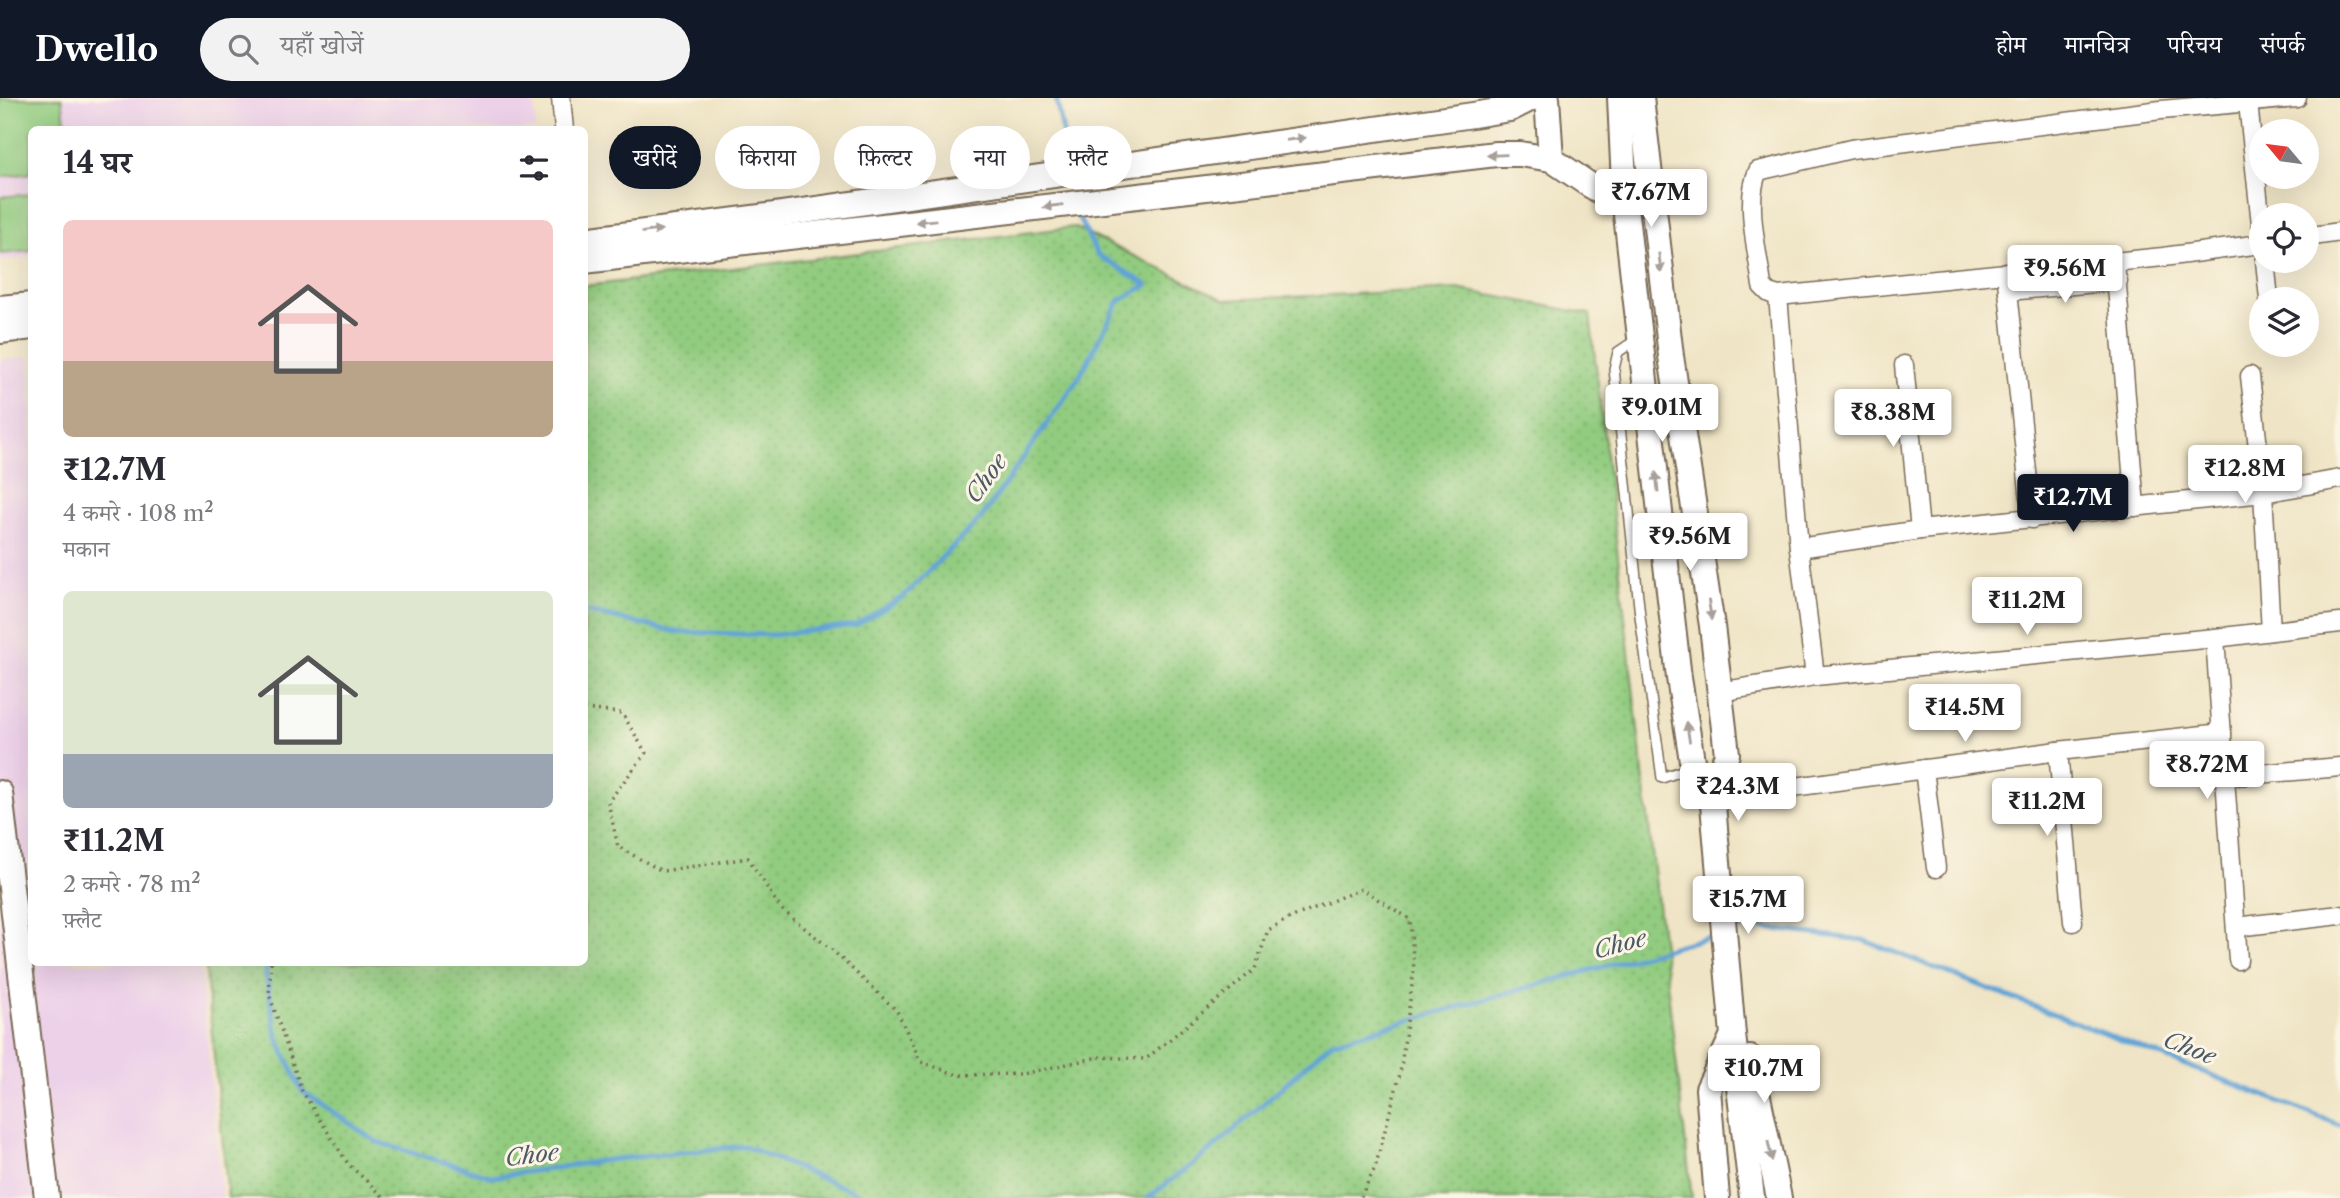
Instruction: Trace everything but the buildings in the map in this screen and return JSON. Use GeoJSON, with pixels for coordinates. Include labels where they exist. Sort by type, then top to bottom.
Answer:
{"type":"FeatureCollection","features":[{"type":"Feature","properties":{"kind":"main road"},"geometry":{"type":"LineString","coordinates":[[1132,163],[1510,109],[1532,98]]}},
{"type":"Feature","properties":{"kind":"main road"},"geometry":{"type":"LineString","coordinates":[[1547,98],[1551,159]]}},
{"type":"Feature","properties":{"kind":"main road"},"geometry":{"type":"LineString","coordinates":[[1620,98],[1625,206],[1679,678],[1693,767],[1713,795]]}},
{"type":"Feature","properties":{"kind":"main road"},"geometry":{"type":"LineString","coordinates":[[1641,98],[1671,356],[1712,626],[1727,754],[1713,795],[1732,1027],[1752,1198]]}},
{"type":"Feature","properties":{"kind":"main road"},"geometry":{"type":"LineString","coordinates":[[588,261],[1496,154],[1520,154],[1551,159],[1625,206]]}},
{"type":"Feature","properties":{"kind":"main road"},"geometry":{"type":"LineString","coordinates":[[588,239],[1044,175]]}},
{"type":"Feature","properties":{"kind":"main road"},"geometry":{"type":"LineString","coordinates":[[1116,189],[1117,198]]}},
{"type":"Feature","properties":{"kind":"main road"},"geometry":{"type":"LineString","coordinates":[[862,202],[866,227]]}},
{"type":"Feature","properties":{"kind":"main road"},"geometry":{"type":"LineString","coordinates":[[0,308],[28,305]]}},
{"type":"Feature","properties":{"kind":"main road"},"geometry":{"type":"LineString","coordinates":[[0,331],[28,328]]}},
{"type":"Feature","properties":{"kind":"main road"},"geometry":{"type":"LineString","coordinates":[[0,793],[47,1198]]}},
{"type":"Feature","properties":{"kind":"main road"},"geometry":{"type":"LineString","coordinates":[[1717,1198],[1708,1089],[1732,1027]]}},
{"type":"Feature","properties":{"kind":"main road"},"geometry":{"type":"LineString","coordinates":[[1732,1027],[1745,1030],[1779,1198]]}},
{"type":"Feature","properties":{"kind":"street"},"geometry":{"type":"LineString","coordinates":[[561,98],[564,126]]}},
{"type":"Feature","properties":{"kind":"street"},"geometry":{"type":"LineString","coordinates":[[2249,245],[1778,296],[1769,293],[1762,286],[1751,197],[1753,181],[1758,171],[1851,149],[2161,110],[2297,98]]}},
{"type":"Feature","properties":{"kind":"street"},"geometry":{"type":"LineString","coordinates":[[2248,103],[2259,203]]}},
{"type":"Feature","properties":{"kind":"street"},"geometry":{"type":"LineString","coordinates":[[2319,235],[2340,232]]}},
{"type":"Feature","properties":{"kind":"street"},"geometry":{"type":"LineString","coordinates":[[2115,261],[2135,507]]}},
{"type":"Feature","properties":{"kind":"street"},"geometry":{"type":"LineString","coordinates":[[2007,272],[2032,519]]}},
{"type":"Feature","properties":{"kind":"street"},"geometry":{"type":"LineString","coordinates":[[2008,291],[2118,281]]}},
{"type":"Feature","properties":{"kind":"street"},"geometry":{"type":"LineString","coordinates":[[1778,296],[1799,548],[1815,676]]}},
{"type":"Feature","properties":{"kind":"street"},"geometry":{"type":"LineString","coordinates":[[1904,365],[1920,530]]}},
{"type":"Feature","properties":{"kind":"street"},"geometry":{"type":"LineString","coordinates":[[2250,376],[2263,493],[2272,631]]}},
{"type":"Feature","properties":{"kind":"street"},"geometry":{"type":"LineString","coordinates":[[1799,548],[1920,530],[2263,493],[2340,479]]}},
{"type":"Feature","properties":{"kind":"street"},"geometry":{"type":"LineString","coordinates":[[1719,692],[1815,676],[2215,638],[2340,623]]}},
{"type":"Feature","properties":{"kind":"street"},"geometry":{"type":"LineString","coordinates":[[2215,638],[2238,960]]}},
{"type":"Feature","properties":{"kind":"street"},"geometry":{"type":"LineString","coordinates":[[1713,795],[2221,733]]}},
{"type":"Feature","properties":{"kind":"street"},"geometry":{"type":"LineString","coordinates":[[2059,751],[2073,922]]}},
{"type":"Feature","properties":{"kind":"street"},"geometry":{"type":"LineString","coordinates":[[2225,777],[2340,767]]}},
{"type":"Feature","properties":{"kind":"street"},"geometry":{"type":"LineString","coordinates":[[1924,769],[1936,867]]}},
{"type":"Feature","properties":{"kind":"street"},"geometry":{"type":"LineString","coordinates":[[2236,927],[2340,915]]}},
{"type":"Feature","properties":{"kind":"lane"},"geometry":{"type":"LineString","coordinates":[[1641,336],[1618,352],[1614,369],[1640,616],[1662,778],[1693,767]]}},
{"type":"Feature","properties":{"kind":"path"},"geometry":{"type":"LineString","coordinates":[[588,709],[622,713],[646,753],[608,802],[618,847],[662,871],[748,858],[781,909],[832,950],[897,1011],[922,1062],[958,1075],[1022,1073],[1099,1057],[1146,1059],[1255,969],[1268,930],[1290,918],[1361,889],[1410,919],[1414,970],[1400,1074],[1375,1168],[1360,1198]]}},
{"type":"Feature","properties":{"kind":"path"},"geometry":{"type":"LineString","coordinates":[[271,966],[269,994],[302,1091],[348,1164],[385,1198]]}},
{"type":"Feature","properties":{"kind":"shaded area"},"geometry":{"type":"Polygon","coordinates":[[[0,98],[533,98],[536,126],[28,126],[28,257],[0,261],[0,98]]]}},
{"type":"Feature","properties":{"kind":"shaded area"},"geometry":{"type":"Polygon","coordinates":[[[28,357],[28,966],[200,966],[222,1198],[0,1198],[0,360],[28,357]]]}},
{"type":"Feature","properties":{"kind":"green space"},"geometry":{"type":"Polygon","coordinates":[[[0,98],[62,98],[66,126],[28,126],[28,173],[0,177],[0,98]]]}},
{"type":"Feature","properties":{"kind":"green space"},"geometry":{"type":"Polygon","coordinates":[[[28,194],[28,251],[0,254],[0,197],[28,194]]]}},
{"type":"Feature","properties":{"kind":"green space"},"geometry":{"type":"Polygon","coordinates":[[[1074,227],[1225,300],[1457,289],[1590,314],[1692,1198],[228,1198],[205,966],[588,966],[588,286],[1074,227]]]}},
{"type":"Feature","properties":{"kind":"waterway","name":"Choe"},"geometry":{"type":"LineString","coordinates":[[1056,98],[1062,126]]}},
{"type":"Feature","properties":{"kind":"waterway","name":"Choe"},"geometry":{"type":"LineString","coordinates":[[588,612],[677,632],[774,635],[856,625],[903,597],[982,517],[1080,376],[1119,301],[1147,285],[1098,255],[1079,219],[1078,211]]}},
{"type":"Feature","properties":{"kind":"waterway","name":"Choe"},"geometry":{"type":"LineString","coordinates":[[1729,931],[1749,926],[1863,940],[2340,1125]]}},
{"type":"Feature","properties":{"kind":"waterway","name":"Choe"},"geometry":{"type":"LineString","coordinates":[[1148,1198],[1216,1146],[1332,1042],[1716,935]]}},
{"type":"Feature","properties":{"kind":"waterway","name":"Choe"},"geometry":{"type":"LineString","coordinates":[[267,966],[265,969],[277,1037],[302,1091],[377,1142],[493,1177],[615,1159],[745,1146],[869,1198]]}}]}
